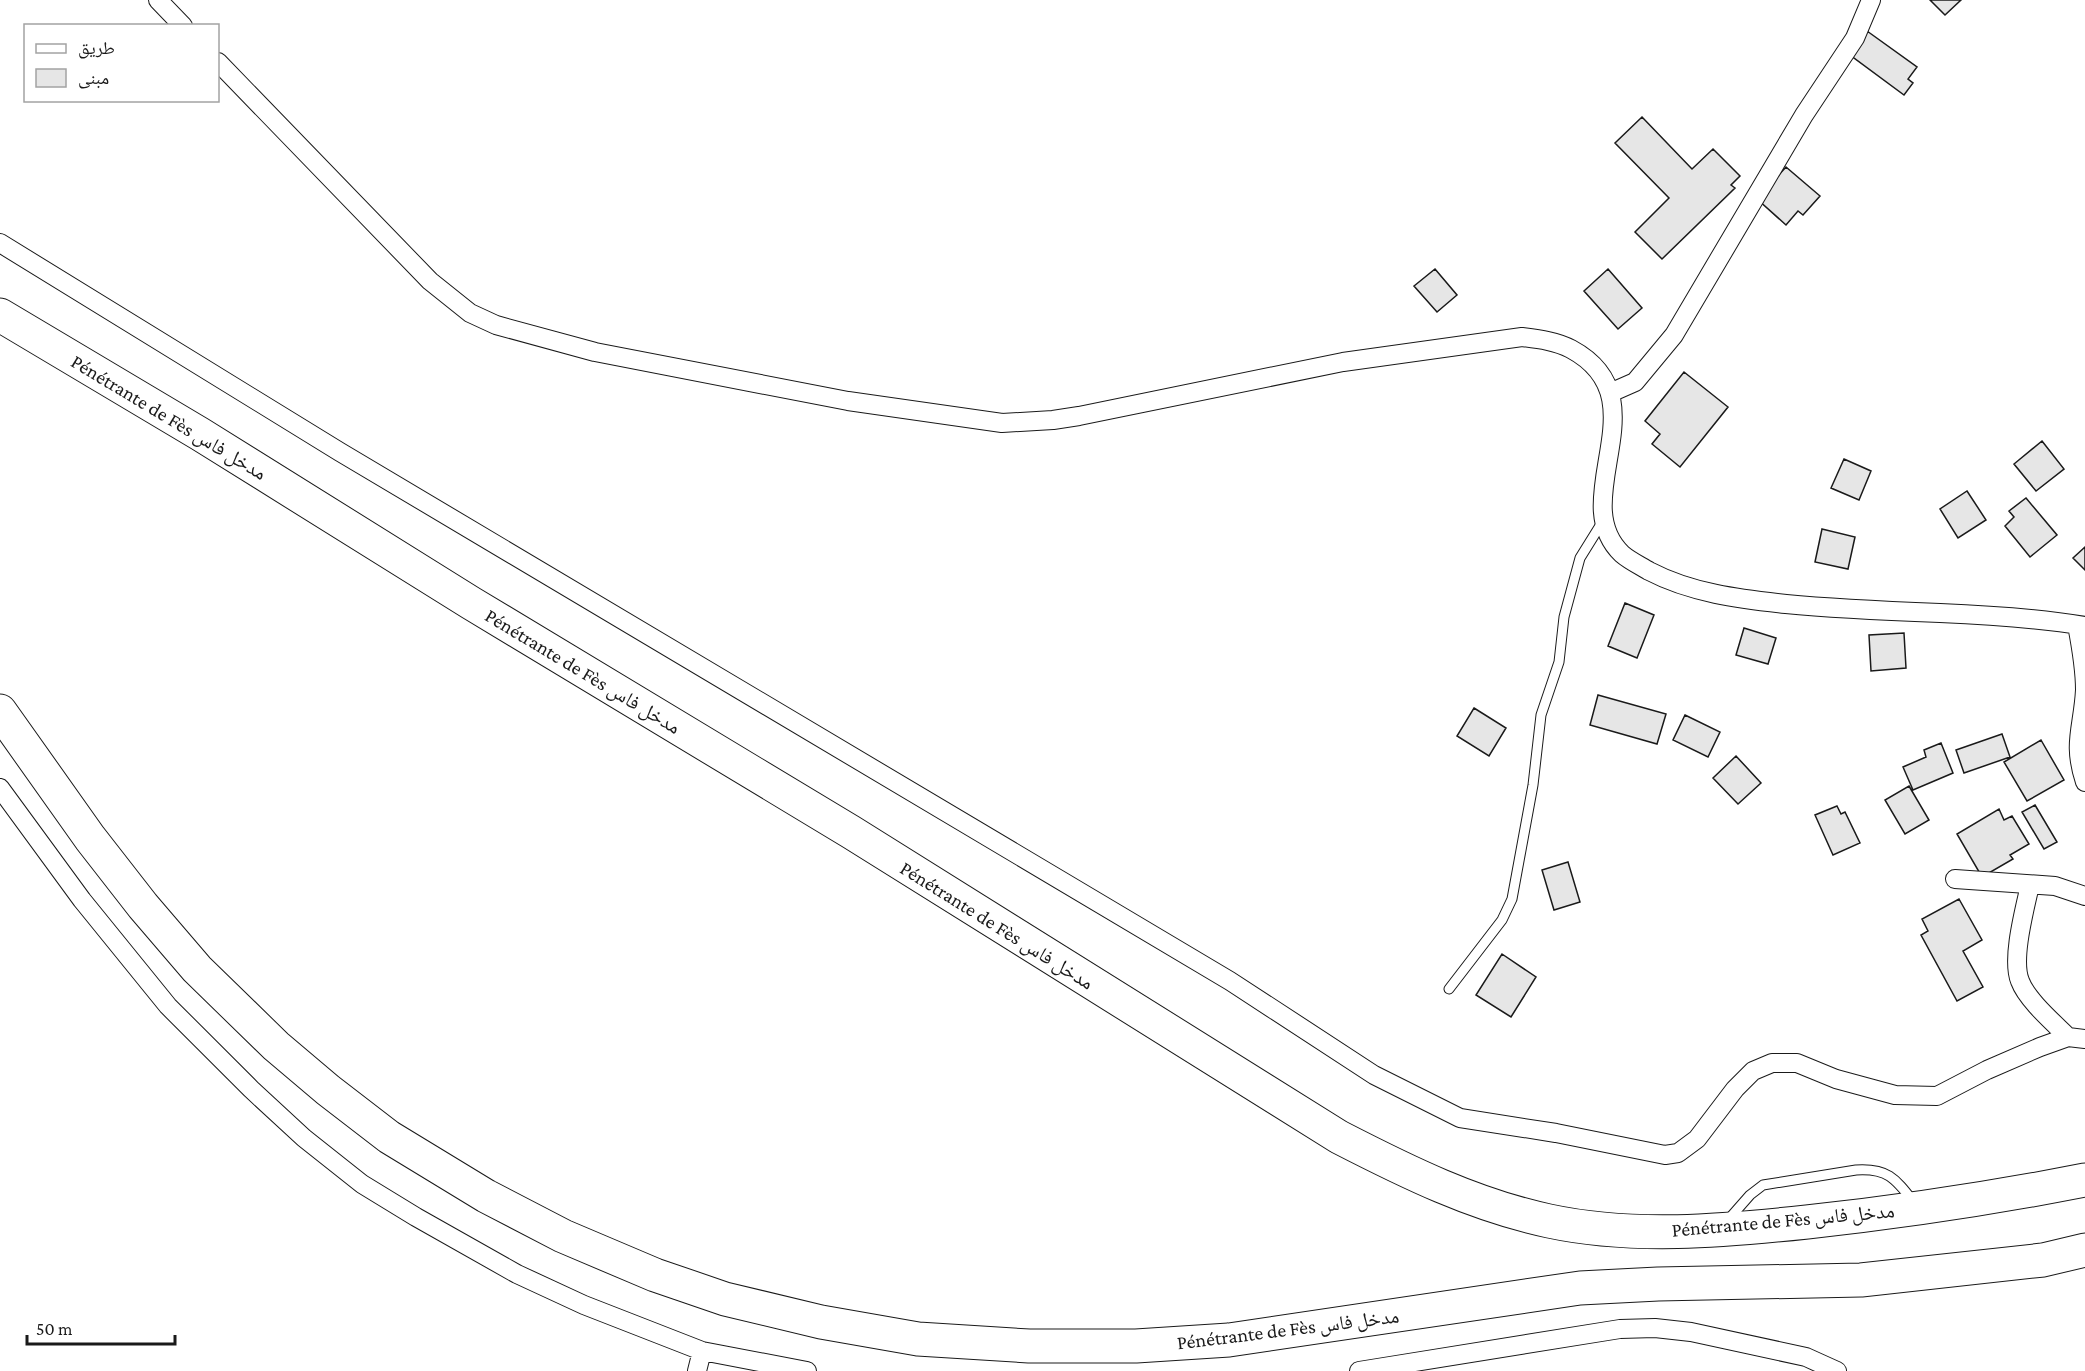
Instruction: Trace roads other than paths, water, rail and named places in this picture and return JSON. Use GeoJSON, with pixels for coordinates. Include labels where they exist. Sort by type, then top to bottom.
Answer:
{"type":"FeatureCollection","features":[{"type":"Feature","properties":{"kind":"highway","name":"Pénétrante de Fès مدخل فاس"},"geometry":{"type":"LineString","coordinates":[[0,315],[200,434],[471,603],[851,832],[1339,1137],[1418,1178],[1486,1204],[1549,1221],[1660,1231],[1719,1230],[1859,1216],[2024,1192],[2085,1180]]}},
{"type":"Feature","properties":{"kind":"highway","name":"Pénétrante de Fès مدخل فاس"},"geometry":{"type":"LineString","coordinates":[[0,711],[90,838],[143,906],[197,969],[276,1046],[328,1090],[389,1137],[486,1197],[563,1236],[655,1275],[725,1299],[821,1322],[918,1339],[1029,1346],[1136,1346],[1229,1340],[1580,1288],[1861,1280],[2043,1260],[2085,1250]]}},
{"type":"Feature","properties":{"kind":"street"},"geometry":{"type":"LineString","coordinates":[[158,0],[181,24]]}},
{"type":"Feature","properties":{"kind":"street"},"geometry":{"type":"LineString","coordinates":[[1610,393],[1635,382],[1674,336],[1804,115],[1849,48],[1871,0]]}},
{"type":"Feature","properties":{"kind":"street"},"geometry":{"type":"LineString","coordinates":[[219,63],[414,265],[451,299],[470,313],[496,325],[595,352],[848,401],[1002,423],[1079,416],[1342,362],[1522,337],[1570,348],[1602,376],[1610,393],[1614,418],[1603,495],[1604,519],[1610,538],[1622,554],[1664,578],[1732,597],[1833,609],[1944,613],[2081,625],[2085,690],[2077,742],[2079,764],[2085,782]]}},
{"type":"Feature","properties":{"kind":"street"},"geometry":{"type":"LineString","coordinates":[[0,243],[340,452],[1230,981],[1374,1075],[1460,1118],[1556,1133],[1665,1155],[1678,1152],[1697,1138],[1735,1089],[1753,1071],[1772,1063],[1797,1063],[1836,1079],[1895,1095],[1937,1096],[1987,1070],[2040,1047],[2076,1038]]}},
{"type":"Feature","properties":{"kind":"street"},"geometry":{"type":"LineString","coordinates":[[0,788],[82,900],[168,1006],[250,1089],[304,1138],[362,1184],[517,1274],[584,1305],[702,1351],[807,1371]]}},
{"type":"Feature","properties":{"kind":"street"},"geometry":{"type":"LineString","coordinates":[[1955,879],[2055,886],[2085,896]]}},
{"type":"Feature","properties":{"kind":"street"},"geometry":{"type":"LineString","coordinates":[[2030,885],[2017,963],[2020,981],[2035,1004],[2076,1038]]}},
{"type":"Feature","properties":{"kind":"street"},"geometry":{"type":"LineString","coordinates":[[1359,1371],[1620,1329],[1655,1328],[1691,1332],[1806,1357],[1837,1371]]}},
{"type":"Feature","properties":{"kind":"street"},"geometry":{"type":"LineString","coordinates":[[697,1371],[702,1351]]}},
{"type":"Feature","properties":{"kind":"lane"},"geometry":{"type":"LineString","coordinates":[[1449,988],[1502,920],[1512,899],[1533,785],[1541,715],[1559,662],[1566,607],[1580,558],[1604,519]]}},
{"type":"Feature","properties":{"kind":"lane"},"geometry":{"type":"LineString","coordinates":[[1719,1230],[1750,1195],[1763,1185],[1856,1170],[1882,1171],[1892,1176],[1918,1208]]}}]}
